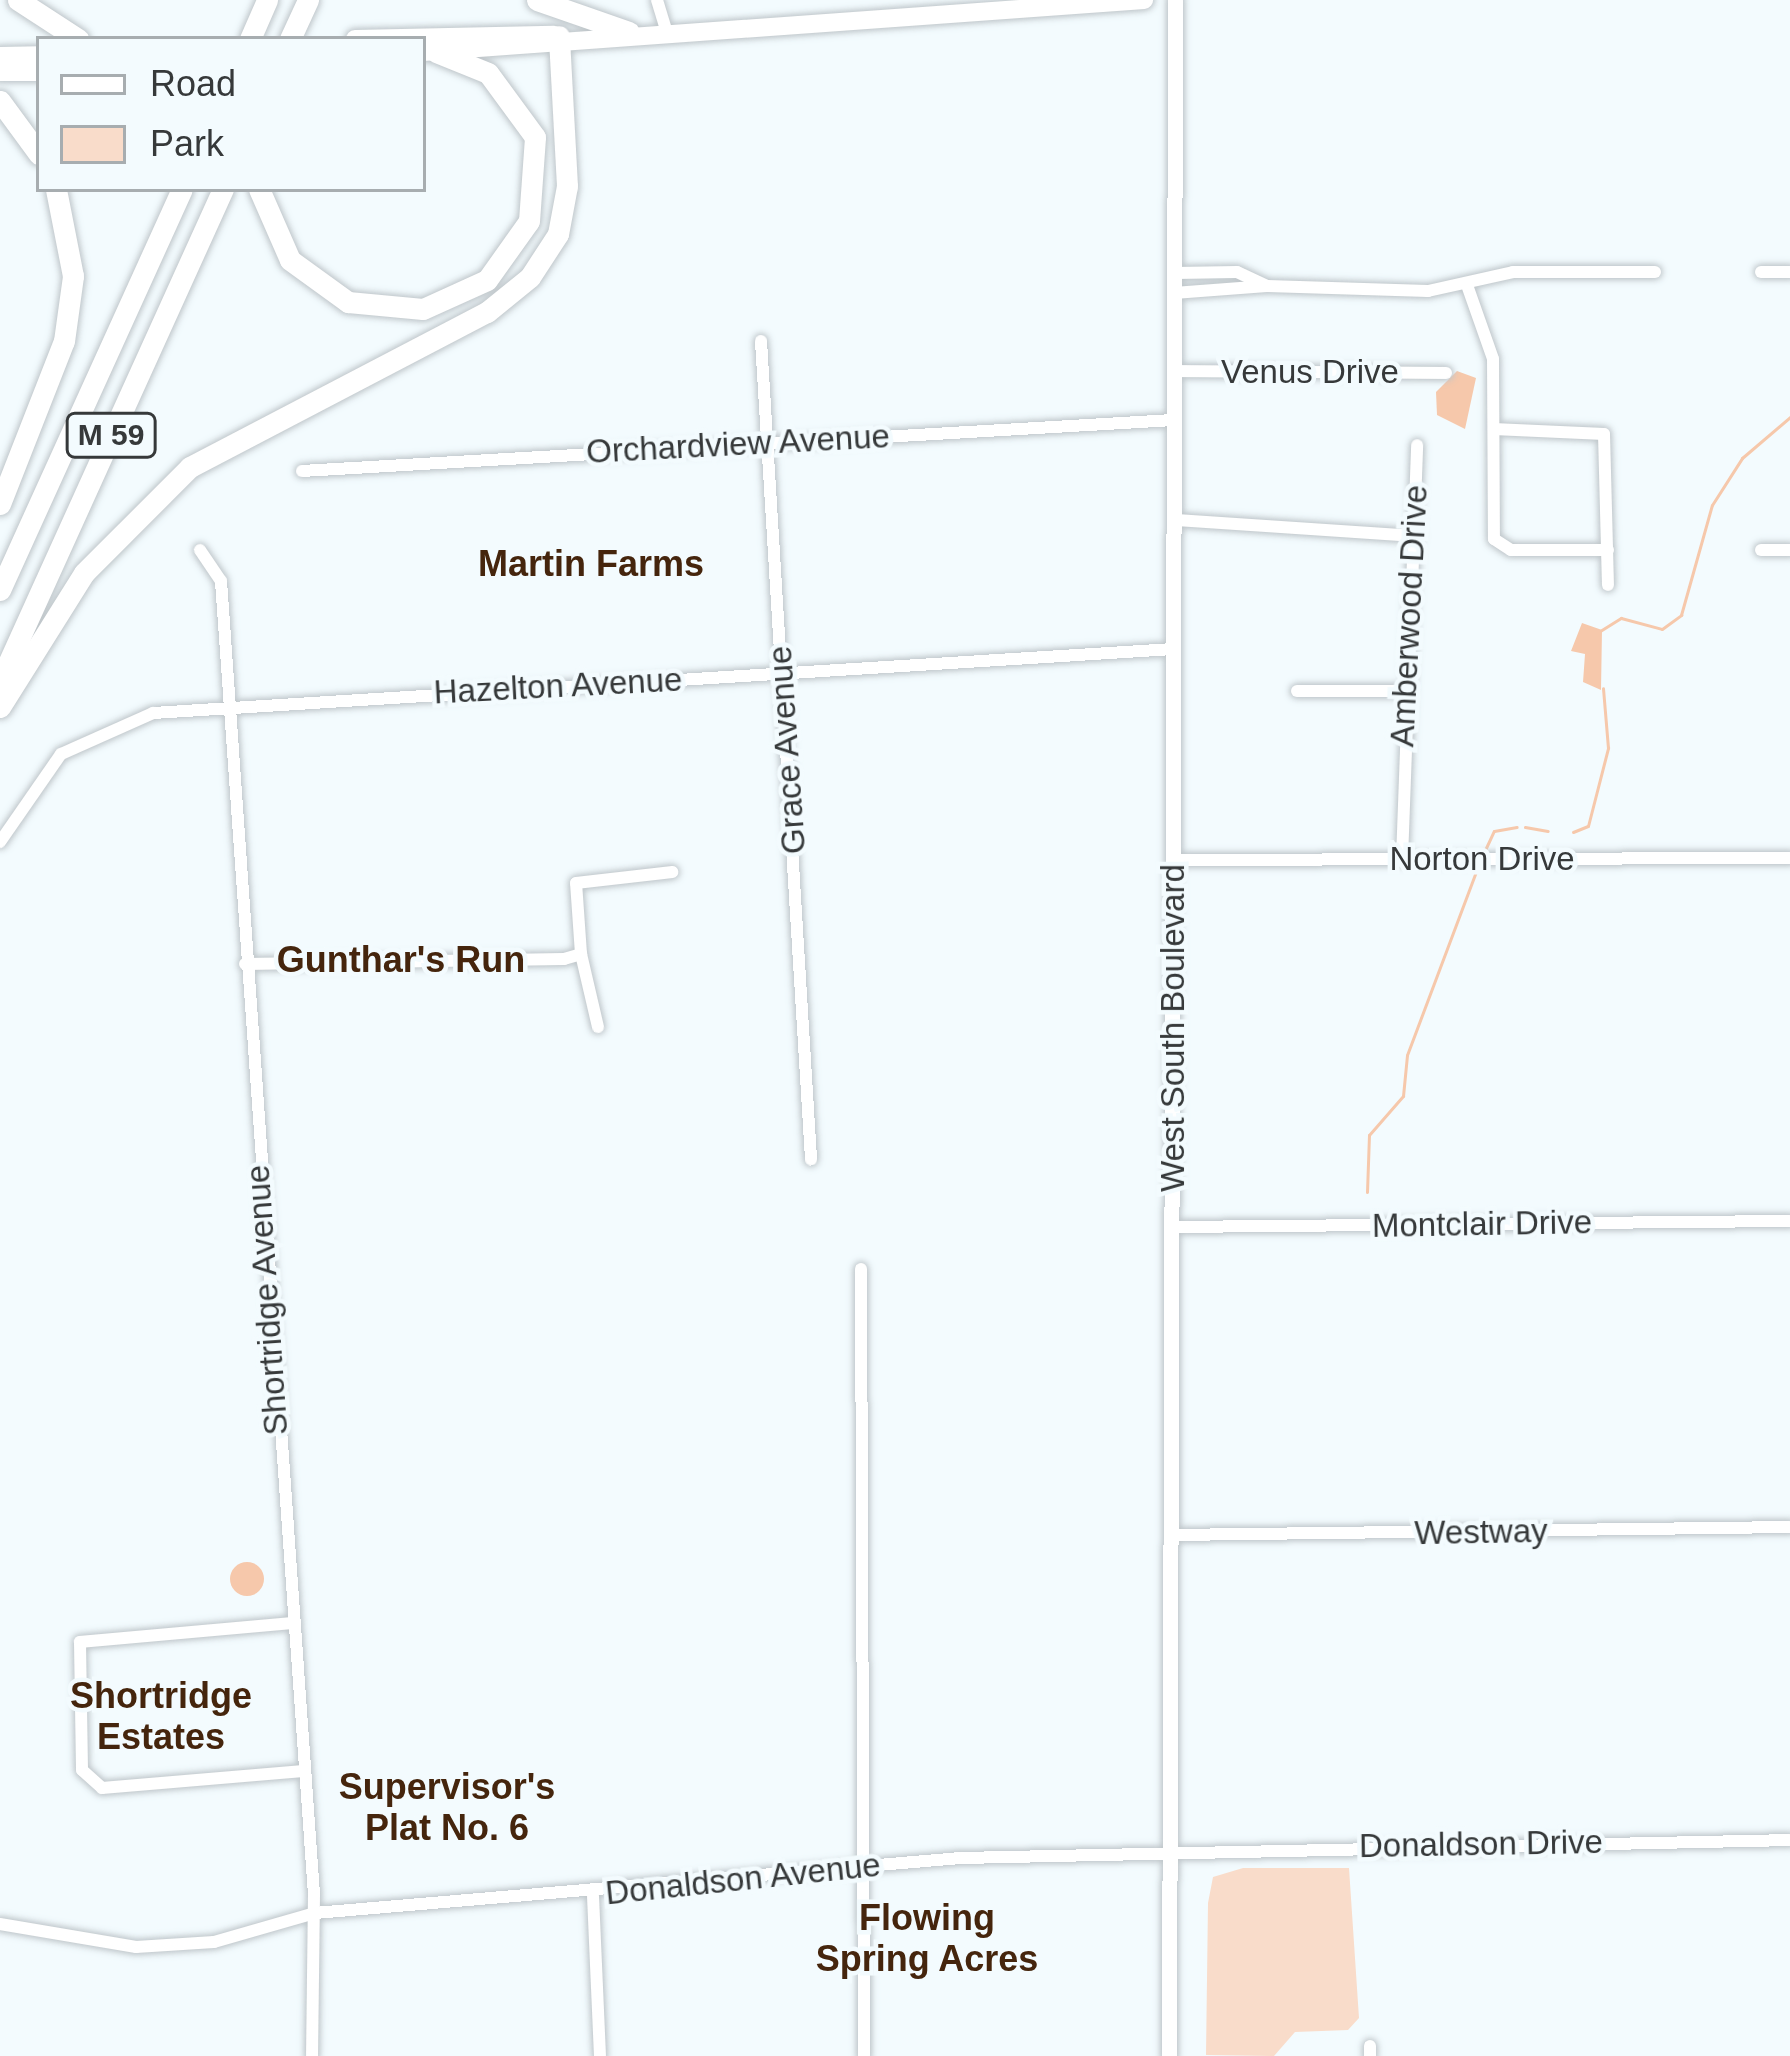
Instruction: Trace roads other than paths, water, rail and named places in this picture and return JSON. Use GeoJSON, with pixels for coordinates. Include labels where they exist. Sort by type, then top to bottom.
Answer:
{"type":"FeatureCollection","features":[{"type":"Feature","properties":{"kind":"highway"},"geometry":{"type":"LineString","coordinates":[[18,0],[72,36]]}},
{"type":"Feature","properties":{"kind":"highway"},"geometry":{"type":"LineString","coordinates":[[291,36],[308,0]]}},
{"type":"Feature","properties":{"kind":"highway"},"geometry":{"type":"LineString","coordinates":[[537,0],[628,32]]}},
{"type":"Feature","properties":{"kind":"highway"},"geometry":{"type":"LineString","coordinates":[[251,36],[266,1]]}},
{"type":"Feature","properties":{"kind":"highway"},"geometry":{"type":"LineString","coordinates":[[0,707],[84,573],[190,467],[487,312],[530,277],[564,212],[559,36]]}},
{"type":"Feature","properties":{"kind":"highway"},"geometry":{"type":"LineString","coordinates":[[260,192],[290,260],[348,302],[423,309],[488,280],[529,221],[535,137],[488,73],[430,52]]}},
{"type":"Feature","properties":{"kind":"highway"},"geometry":{"type":"LineString","coordinates":[[0,101],[36,150]]}},
{"type":"Feature","properties":{"kind":"highway"},"geometry":{"type":"LineString","coordinates":[[0,504],[67,323],[70,245],[57,192]]}},
{"type":"Feature","properties":{"kind":"highway","name":"M 59"},"geometry":{"type":"LineString","coordinates":[[0,590],[181,192]]}},
{"type":"Feature","properties":{"kind":"highway","name":"M 59"},"geometry":{"type":"LineString","coordinates":[[0,681],[222,192]]}},
{"type":"Feature","properties":{"kind":"main road"},"geometry":{"type":"LineString","coordinates":[[426,38],[559,36],[932,7],[1144,0]]}},
{"type":"Feature","properties":{"kind":"main road"},"geometry":{"type":"LineString","coordinates":[[430,52],[559,36]]}},
{"type":"Feature","properties":{"kind":"main road"},"geometry":{"type":"LineString","coordinates":[[0,56],[36,55]]}},
{"type":"Feature","properties":{"kind":"main road"},"geometry":{"type":"LineString","coordinates":[[0,72],[36,72]]}},
{"type":"Feature","properties":{"kind":"street"},"geometry":{"type":"LineString","coordinates":[[657,0],[666,30]]}},
{"type":"Feature","properties":{"kind":"street","name":"West South Boulevard"},"geometry":{"type":"LineString","coordinates":[[1169,2056],[1175,0]]}},
{"type":"Feature","properties":{"kind":"street"},"geometry":{"type":"LineString","coordinates":[[1174,273],[1237,272],[1268,286]]}},
{"type":"Feature","properties":{"kind":"street"},"geometry":{"type":"LineString","coordinates":[[1174,293],[1268,286],[1467,285],[1513,272],[1655,272]]}},
{"type":"Feature","properties":{"kind":"street"},"geometry":{"type":"LineString","coordinates":[[1761,272],[1790,272]]}},
{"type":"Feature","properties":{"kind":"street"},"geometry":{"type":"LineString","coordinates":[[1467,285],[1492,346],[1497,545],[1608,550]]}},
{"type":"Feature","properties":{"kind":"street","name":"Grace Avenue"},"geometry":{"type":"LineString","coordinates":[[760,341],[811,1159]]}},
{"type":"Feature","properties":{"kind":"street","name":"Venus Drive"},"geometry":{"type":"LineString","coordinates":[[1174,371],[1446,373]]}},
{"type":"Feature","properties":{"kind":"street","name":"Orchardview Avenue"},"geometry":{"type":"LineString","coordinates":[[302,472],[1174,420]]}},
{"type":"Feature","properties":{"kind":"street"},"geometry":{"type":"LineString","coordinates":[[1493,429],[1604,434],[1608,585]]}},
{"type":"Feature","properties":{"kind":"street","name":"Amberwood Drive"},"geometry":{"type":"LineString","coordinates":[[1402,860],[1402,691],[1416,536],[1417,445]]}},
{"type":"Feature","properties":{"kind":"street"},"geometry":{"type":"LineString","coordinates":[[1175,520],[1416,536]]}},
{"type":"Feature","properties":{"kind":"street","name":"Shortridge Avenue"},"geometry":{"type":"LineString","coordinates":[[200,550],[221,581],[315,1913],[312,2056]]}},
{"type":"Feature","properties":{"kind":"street"},"geometry":{"type":"LineString","coordinates":[[1761,550],[1790,550]]}},
{"type":"Feature","properties":{"kind":"street","name":"Hazelton Avenue"},"geometry":{"type":"LineString","coordinates":[[0,842],[30,786],[77,741],[138,716],[228,706],[1173,649]]}},
{"type":"Feature","properties":{"kind":"street"},"geometry":{"type":"LineString","coordinates":[[1297,691],[1402,691]]}},
{"type":"Feature","properties":{"kind":"street","name":"Norton Drive"},"geometry":{"type":"LineString","coordinates":[[1173,860],[1790,858]]}},
{"type":"Feature","properties":{"kind":"street"},"geometry":{"type":"LineString","coordinates":[[598,1027],[581,954],[576,883],[672,872]]}},
{"type":"Feature","properties":{"kind":"street"},"geometry":{"type":"LineString","coordinates":[[245,964],[581,954]]}},
{"type":"Feature","properties":{"kind":"street","name":"Montclair Drive"},"geometry":{"type":"LineString","coordinates":[[1173,1227],[1790,1221]]}},
{"type":"Feature","properties":{"kind":"street"},"geometry":{"type":"LineString","coordinates":[[861,1269],[863,2056]]}},
{"type":"Feature","properties":{"kind":"street","name":"Westway"},"geometry":{"type":"LineString","coordinates":[[1172,1535],[1790,1527]]}},
{"type":"Feature","properties":{"kind":"street"},"geometry":{"type":"LineString","coordinates":[[292,1623],[80,1642],[82,1770],[102,1788],[304,1771]]}},
{"type":"Feature","properties":{"kind":"street","name":"Donaldson Drive"},"geometry":{"type":"LineString","coordinates":[[1172,1848],[1790,1840]]}},
{"type":"Feature","properties":{"kind":"street","name":"Donaldson Avenue"},"geometry":{"type":"LineString","coordinates":[[0,1924],[136,1947],[214,1942],[315,1913],[593,1896],[862,1866],[1172,1848]]}},
{"type":"Feature","properties":{"kind":"street"},"geometry":{"type":"LineString","coordinates":[[593,1896],[601,2056]]}},
{"type":"Feature","properties":{"kind":"waterway"},"geometry":{"type":"LineString","coordinates":[[1600,631],[1621,618],[1662,629],[1681,615],[1712,505],[1742,458],[1790,417]]}},
{"type":"Feature","properties":{"kind":"waterway"},"geometry":{"type":"LineString","coordinates":[[1573,832],[1588,826],[1608,748],[1603,688]]}},
{"type":"Feature","properties":{"kind":"waterway"},"geometry":{"type":"LineString","coordinates":[[1485,850],[1494,831],[1517,827]]}},
{"type":"Feature","properties":{"kind":"waterway"},"geometry":{"type":"LineString","coordinates":[[1525,827],[1548,831]]}},
{"type":"Feature","properties":{"kind":"waterway"},"geometry":{"type":"LineString","coordinates":[[1367,1192],[1369,1135],[1403,1096],[1407,1055],[1478,866]]}},
{"type":"Feature","properties":{"kind":"district","name":"Martin Farms"},"geometry":{"type":"Point","coordinates":[591,564]}},
{"type":"Feature","properties":{"kind":"district","name":"Gunthar's Run"},"geometry":{"type":"Point","coordinates":[401,960]}},
{"type":"Feature","properties":{"kind":"district","name":"Shortridge Estates"},"geometry":{"type":"Point","coordinates":[161,1716]}},
{"type":"Feature","properties":{"kind":"district","name":"Supervisor's Plat No. 6"},"geometry":{"type":"Point","coordinates":[447,1806]}},
{"type":"Feature","properties":{"kind":"district","name":"Flowing Spring Acres"},"geometry":{"type":"Point","coordinates":[927,1938]}}]}
